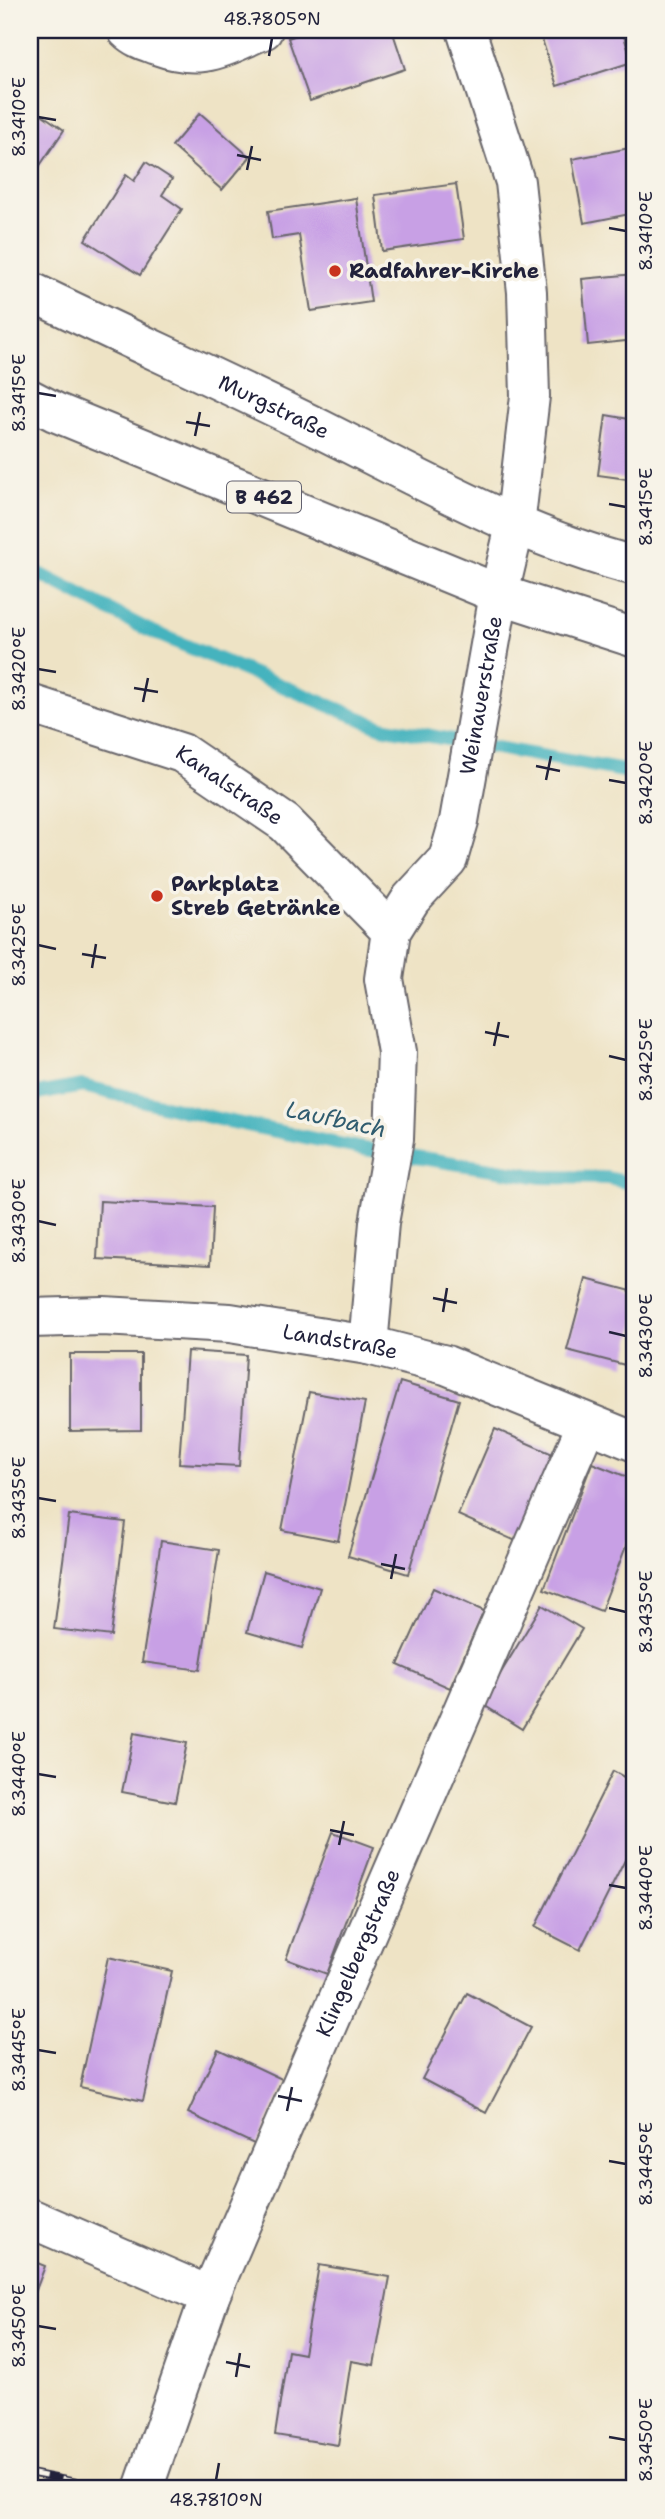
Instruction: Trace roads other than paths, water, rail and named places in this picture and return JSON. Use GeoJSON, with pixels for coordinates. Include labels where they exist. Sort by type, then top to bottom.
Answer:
{"type":"FeatureCollection","features":[{"type":"Feature","properties":{"kind":"street"},"geometry":{"type":"LineString","coordinates":[[127,30],[134,37],[179,53],[212,52],[263,30]]}},
{"type":"Feature","properties":{"kind":"street","name":"Weinauerstraße"},"geometry":{"type":"LineString","coordinates":[[368,1345],[379,1223],[394,1139],[397,1052],[384,979],[391,931],[411,900],[448,859],[459,821],[499,594],[514,526],[530,396],[527,292],[515,182],[466,30]]}},
{"type":"Feature","properties":{"kind":"street","name":"Murgstraße"},"geometry":{"type":"LineString","coordinates":[[30,291],[315,427],[514,526],[596,556],[635,566]]}},
{"type":"Feature","properties":{"kind":"street","name":"B 462"},"geometry":{"type":"LineString","coordinates":[[30,399],[55,412],[499,594],[635,638]]}},
{"type":"Feature","properties":{"kind":"street","name":"Kanalstraße"},"geometry":{"type":"LineString","coordinates":[[30,704],[182,753],[285,823],[391,931]]}},
{"type":"Feature","properties":{"kind":"street","name":"Landstraße"},"geometry":{"type":"LineString","coordinates":[[30,1318],[103,1316],[230,1323],[368,1345],[446,1365],[635,1442]]}},
{"type":"Feature","properties":{"kind":"street","name":"Klingelbergstraße"},"geometry":{"type":"LineString","coordinates":[[143,2489],[210,2296],[587,1423]]}},
{"type":"Feature","properties":{"kind":"street"},"geometry":{"type":"LineString","coordinates":[[30,2218],[210,2296]]}},
{"type":"Feature","properties":{"kind":"waterway"},"geometry":{"type":"LineString","coordinates":[[30,569],[148,630],[381,727],[635,773]]}},
{"type":"Feature","properties":{"kind":"waterway","name":"Laufbach"},"geometry":{"type":"LineString","coordinates":[[30,1095],[83,1086],[218,1119],[358,1148],[542,1177],[607,1178],[635,1184]]}},
{"type":"Feature","properties":{"kind":"railway"},"geometry":{"type":"LineString","coordinates":[[30,2473],[111,2489]]}},
{"type":"Feature","properties":{"kind":"place","name":"Radfahrer-Kirche"},"geometry":{"type":"Point","coordinates":[335,271]}},
{"type":"Feature","properties":{"kind":"place","name":"Parkplatz Streb Getränke"},"geometry":{"type":"Point","coordinates":[157,896]}}]}
